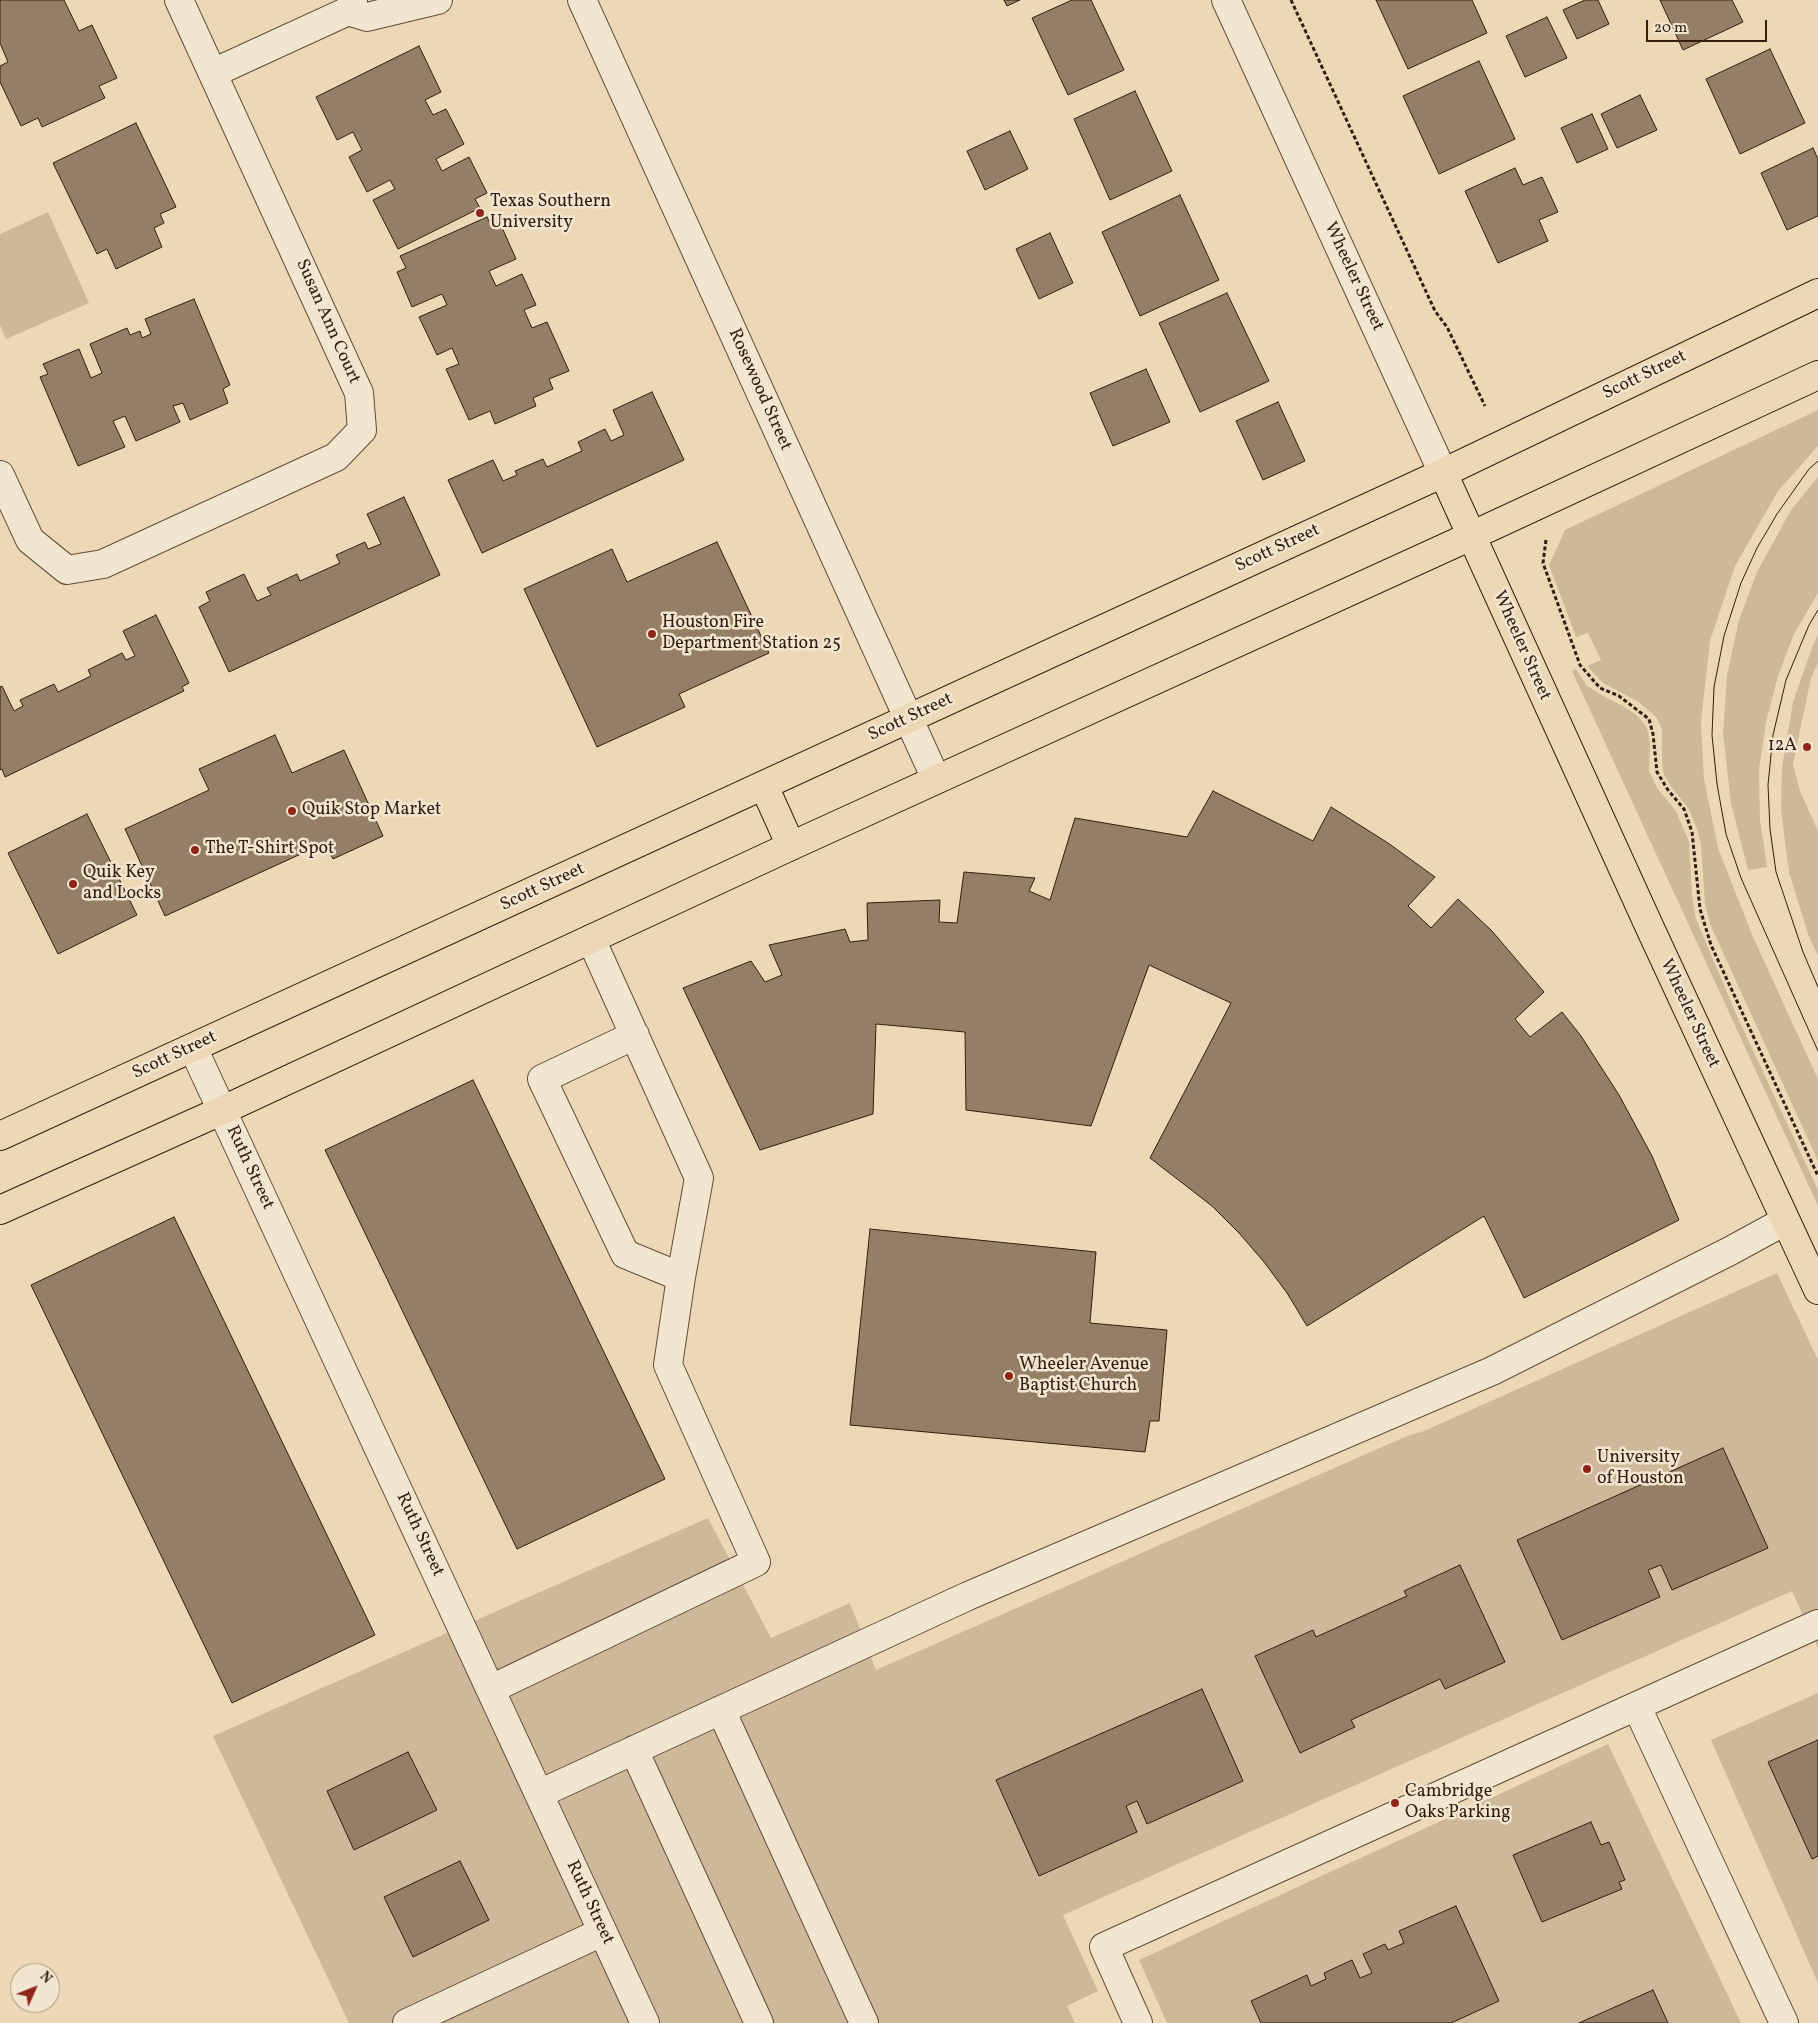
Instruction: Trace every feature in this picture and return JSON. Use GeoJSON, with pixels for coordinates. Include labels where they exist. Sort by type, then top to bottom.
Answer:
{"type":"FeatureCollection","features":[{"type":"Feature","properties":{"kind":"main road","name":"Scott Street"},"geometry":{"type":"LineString","coordinates":[[0,1136],[1443,473],[1818,293]]}},
{"type":"Feature","properties":{"kind":"main road"},"geometry":{"type":"LineString","coordinates":[[0,1210],[223,1110],[936,779],[1471,536],[1818,375]]}},
{"type":"Feature","properties":{"kind":"main road","name":"Wheeler Street"},"geometry":{"type":"LineString","coordinates":[[1443,473],[1818,1290]]}},
{"type":"Feature","properties":{"kind":"main road"},"geometry":{"type":"LineString","coordinates":[[764,786],[791,846]]}},
{"type":"Feature","properties":{"kind":"street","name":"Susan Ann Court"},"geometry":{"type":"LineString","coordinates":[[0,475],[30,540],[66,570],[103,564],[336,457],[362,430],[359,393],[179,0]]}},
{"type":"Feature","properties":{"kind":"street"},"geometry":{"type":"LineString","coordinates":[[213,73],[350,5],[367,17],[438,0]]}},
{"type":"Feature","properties":{"kind":"street","name":"Rosewood Street"},"geometry":{"type":"LineString","coordinates":[[582,0],[936,779]]}},
{"type":"Feature","properties":{"kind":"street","name":"Wheeler Street"},"geometry":{"type":"LineString","coordinates":[[1226,0],[1443,473]]}},
{"type":"Feature","properties":{"kind":"street"},"geometry":{"type":"LineString","coordinates":[[490,1689],[756,1562],[668,1365],[681,1277],[700,1178],[590,939]]}},
{"type":"Feature","properties":{"kind":"street"},"geometry":{"type":"LineString","coordinates":[[635,1035],[542,1079],[625,1254],[681,1277]]}},
{"type":"Feature","properties":{"kind":"street","name":"Ruth Street"},"geometry":{"type":"LineString","coordinates":[[193,1048],[645,2023]]}},
{"type":"Feature","properties":{"kind":"street"},"geometry":{"type":"LineString","coordinates":[[539,1794],[968,1596],[1492,1371],[1730,1251],[1785,1221]]}},
{"type":"Feature","properties":{"kind":"street"},"geometry":{"type":"LineString","coordinates":[[1138,2023],[1104,1947],[1818,1624]]}},
{"type":"Feature","properties":{"kind":"street"},"geometry":{"type":"LineString","coordinates":[[1637,1707],[1784,2023]]}},
{"type":"Feature","properties":{"kind":"street"},"geometry":{"type":"LineString","coordinates":[[721,1710],[864,2023]]}},
{"type":"Feature","properties":{"kind":"street"},"geometry":{"type":"LineString","coordinates":[[634,1750],[758,2023]]}},
{"type":"Feature","properties":{"kind":"street"},"geometry":{"type":"LineString","coordinates":[[407,2023],[602,1932]]}},
{"type":"Feature","properties":{"kind":"path"},"geometry":{"type":"LineString","coordinates":[[1291,0],[1434,311],[1447,327],[1485,406]]}},
{"type":"Feature","properties":{"kind":"path"},"geometry":{"type":"LineString","coordinates":[[1546,537],[1543,563],[1580,665],[1600,688],[1619,696],[1649,719],[1653,734],[1657,772],[1684,810],[1692,832],[1700,909],[1712,945],[1818,1176]]}},
{"type":"Feature","properties":{"kind":"shaded area"},"geometry":{"type":"Polygon","coordinates":[[[48,212],[89,303],[6,339],[0,325],[0,234],[48,212]]]}},
{"type":"Feature","properties":{"kind":"shaded area"},"geometry":{"type":"Polygon","coordinates":[[[1818,410],[1818,446],[1778,491],[1735,566],[1710,641],[1701,722],[1704,779],[1718,848],[1753,937],[1818,1079],[1818,1161],[1710,924],[1705,904],[1701,845],[1697,829],[1689,809],[1664,775],[1662,730],[1657,718],[1639,702],[1603,683],[1587,666],[1601,660],[1588,633],[1576,637],[1549,565],[1565,530],[1818,410]]]}},
{"type":"Feature","properties":{"kind":"shaded area"},"geometry":{"type":"Polygon","coordinates":[[[1818,477],[1818,593],[1794,634],[1778,676],[1766,722],[1759,769],[1760,820],[1767,867],[1748,870],[1731,803],[1723,733],[1727,675],[1739,620],[1757,572],[1791,510],[1818,477]]]}},
{"type":"Feature","properties":{"kind":"shaded area"},"geometry":{"type":"Polygon","coordinates":[[[1818,635],[1818,663],[1811,678],[1793,764],[1800,791],[1818,831],[1818,956],[1808,934],[1789,872],[1781,810],[1782,767],[1793,702],[1818,635]]]}},
{"type":"Feature","properties":{"kind":"shaded area"},"geometry":{"type":"Polygon","coordinates":[[[1576,669],[1587,686],[1638,716],[1647,728],[1650,744],[1649,771],[1657,788],[1676,811],[1689,842],[1692,896],[1696,919],[1737,1016],[1818,1190],[1818,1206],[1572,671],[1576,669]]]}},
{"type":"Feature","properties":{"kind":"shaded area"},"geometry":{"type":"Polygon","coordinates":[[[1777,1273],[1818,1360],[1818,1648],[1792,1591],[1063,1915],[1098,1991],[1067,2006],[1075,2023],[349,2023],[213,1736],[708,1518],[771,1638],[850,1603],[876,1670],[1407,1436],[1424,1431],[1777,1273]]]}},
{"type":"Feature","properties":{"kind":"shaded area"},"geometry":{"type":"Polygon","coordinates":[[[1818,1693],[1818,1983],[1711,1740],[1818,1693]]]}},
{"type":"Feature","properties":{"kind":"shaded area"},"geometry":{"type":"Polygon","coordinates":[[[1608,1744],[1741,2023],[1167,2023],[1139,1960],[1608,1744]]]}},
{"type":"Feature","properties":{"kind":"building"},"geometry":{"type":"Polygon","coordinates":[[[0,0],[64,0],[79,31],[92,25],[117,78],[99,86],[105,98],[42,127],[38,118],[21,126],[0,82],[0,66],[8,62],[0,43],[0,0]]]}},
{"type":"Feature","properties":{"kind":"building"},"geometry":{"type":"Polygon","coordinates":[[[1004,0],[1020,0],[1007,6],[1004,0]]]}},
{"type":"Feature","properties":{"kind":"building"},"geometry":{"type":"Polygon","coordinates":[[[1072,0],[1091,0],[1124,70],[1068,95],[1032,18],[1072,0]]]}},
{"type":"Feature","properties":{"kind":"building"},"geometry":{"type":"Polygon","coordinates":[[[1376,0],[1472,0],[1487,33],[1408,69],[1376,0]]]}},
{"type":"Feature","properties":{"kind":"building"},"geometry":{"type":"Polygon","coordinates":[[[1585,0],[1598,0],[1609,24],[1577,39],[1563,10],[1585,0]]]}},
{"type":"Feature","properties":{"kind":"building"},"geometry":{"type":"Polygon","coordinates":[[[1660,0],[1732,0],[1743,22],[1683,50],[1660,0]]]}},
{"type":"Feature","properties":{"kind":"building"},"geometry":{"type":"Polygon","coordinates":[[[1547,17],[1567,58],[1525,77],[1506,36],[1547,17]]]}},
{"type":"Feature","properties":{"kind":"building"},"geometry":{"type":"Polygon","coordinates":[[[419,46],[441,92],[425,100],[433,115],[446,109],[464,144],[436,159],[442,171],[469,157],[487,193],[475,199],[480,208],[398,249],[373,200],[395,189],[390,180],[367,192],[349,157],[362,150],[353,132],[337,140],[316,97],[419,46]]]}},
{"type":"Feature","properties":{"kind":"building"},"geometry":{"type":"Polygon","coordinates":[[[1770,49],[1805,123],[1740,154],[1706,79],[1770,49]]]}},
{"type":"Feature","properties":{"kind":"building"},"geometry":{"type":"Polygon","coordinates":[[[1479,61],[1515,139],[1439,174],[1403,96],[1479,61]]]}},
{"type":"Feature","properties":{"kind":"building"},"geometry":{"type":"Polygon","coordinates":[[[1135,91],[1172,171],[1110,200],[1074,119],[1135,91]]]}},
{"type":"Feature","properties":{"kind":"building"},"geometry":{"type":"Polygon","coordinates":[[[1640,95],[1657,130],[1617,148],[1601,114],[1640,95]]]}},
{"type":"Feature","properties":{"kind":"building"},"geometry":{"type":"Polygon","coordinates":[[[1592,114],[1608,149],[1577,163],[1561,128],[1592,114]]]}},
{"type":"Feature","properties":{"kind":"building"},"geometry":{"type":"Polygon","coordinates":[[[136,123],[176,207],[160,214],[164,223],[154,228],[162,247],[116,269],[107,249],[97,254],[53,163],[136,123]]]}},
{"type":"Feature","properties":{"kind":"building"},"geometry":{"type":"Polygon","coordinates":[[[1010,131],[1028,169],[985,190],[967,151],[1010,131]]]}},
{"type":"Feature","properties":{"kind":"building"},"geometry":{"type":"Polygon","coordinates":[[[1813,148],[1818,159],[1818,216],[1787,230],[1761,173],[1813,148]]]}},
{"type":"Feature","properties":{"kind":"building"},"geometry":{"type":"Polygon","coordinates":[[[1515,168],[1523,185],[1542,177],[1558,212],[1539,220],[1548,241],[1498,263],[1465,191],[1515,168]]]}},
{"type":"Feature","properties":{"kind":"building"},"geometry":{"type":"Polygon","coordinates":[[[1180,195],[1219,280],[1140,316],[1102,232],[1180,195]]]}},
{"type":"Feature","properties":{"kind":"building"},"geometry":{"type":"Polygon","coordinates":[[[487,217],[492,227],[500,223],[516,259],[489,271],[496,286],[522,274],[536,305],[524,310],[532,328],[547,322],[569,371],[549,379],[553,389],[533,398],[536,406],[495,424],[490,411],[469,420],[446,369],[459,364],[452,348],[437,355],[419,317],[447,305],[442,294],[412,307],[397,272],[406,268],[400,256],[487,217]]]}},
{"type":"Feature","properties":{"kind":"building"},"geometry":{"type":"Polygon","coordinates":[[[1050,233],[1073,283],[1039,299],[1016,249],[1050,233]]]}},
{"type":"Feature","properties":{"kind":"building"},"geometry":{"type":"Polygon","coordinates":[[[1227,293],[1269,381],[1200,412],[1159,323],[1227,293]]]}},
{"type":"Feature","properties":{"kind":"building"},"geometry":{"type":"Polygon","coordinates":[[[194,299],[230,385],[223,389],[228,403],[190,420],[183,403],[173,406],[180,422],[136,441],[125,416],[113,421],[125,447],[78,466],[40,377],[48,374],[43,364],[79,349],[91,378],[102,373],[90,344],[127,328],[130,335],[140,331],[142,338],[151,334],[145,319],[194,299]]]}},
{"type":"Feature","properties":{"kind":"building"},"geometry":{"type":"Polygon","coordinates":[[[1146,369],[1170,422],[1113,446],[1090,393],[1146,369]]]}},
{"type":"Feature","properties":{"kind":"building"},"geometry":{"type":"Polygon","coordinates":[[[652,392],[684,460],[482,553],[448,480],[493,460],[503,481],[517,475],[515,471],[543,459],[547,467],[582,451],[578,442],[605,429],[611,441],[624,435],[613,410],[652,392]]]}},
{"type":"Feature","properties":{"kind":"building"},"geometry":{"type":"Polygon","coordinates":[[[1278,402],[1305,461],[1263,480],[1236,421],[1278,402]]]}},
{"type":"Feature","properties":{"kind":"building"},"geometry":{"type":"Polygon","coordinates":[[[404,497],[440,575],[229,672],[199,607],[210,601],[206,592],[244,574],[257,601],[271,595],[267,588],[297,574],[300,581],[340,563],[336,555],[365,542],[368,549],[381,544],[367,514],[404,497]]]}},
{"type":"Feature","properties":{"kind":"building"},"geometry":{"type":"Polygon","coordinates":[[[717,542],[769,653],[679,694],[685,707],[597,747],[524,589],[612,549],[627,582],[717,542]]]}},
{"type":"Feature","properties":{"kind":"building"},"geometry":{"type":"Polygon","coordinates":[[[156,615],[189,683],[182,687],[184,691],[5,777],[2,769],[0,770],[0,687],[2,686],[14,711],[23,706],[20,700],[54,684],[58,692],[91,676],[88,670],[122,653],[126,660],[135,656],[123,631],[156,615]]]}},
{"type":"Feature","properties":{"kind":"building"},"geometry":{"type":"Polygon","coordinates":[[[275,735],[292,773],[344,750],[383,836],[333,859],[325,843],[165,916],[125,829],[209,790],[199,769],[275,735]]]}},
{"type":"Feature","properties":{"kind":"building"},"geometry":{"type":"Polygon","coordinates":[[[1213,791],[1313,841],[1331,807],[1388,843],[1435,877],[1408,906],[1431,928],[1458,899],[1492,931],[1544,992],[1515,1019],[1530,1037],[1562,1012],[1581,1036],[1619,1095],[1652,1156],[1679,1220],[1524,1298],[1484,1216],[1307,1326],[1287,1293],[1239,1233],[1212,1206],[1150,1158],[1231,1003],[1149,965],[1091,1126],[966,1110],[965,1032],[876,1024],[873,1114],[760,1150],[683,988],[751,961],[765,982],[782,975],[769,945],[845,929],[850,942],[868,940],[867,903],[940,900],[939,922],[957,923],[964,872],[1035,878],[1029,891],[1050,900],[1075,818],[1187,837],[1213,791]]]}},
{"type":"Feature","properties":{"kind":"building","name":"Quik Key and Locks"},"geometry":{"type":"Polygon","coordinates":[[[87,814],[137,915],[58,954],[8,853],[87,814]]]}},
{"type":"Feature","properties":{"kind":"building"},"geometry":{"type":"Polygon","coordinates":[[[473,1080],[665,1479],[517,1549],[325,1150],[473,1080]]]}},
{"type":"Feature","properties":{"kind":"building"},"geometry":{"type":"Polygon","coordinates":[[[174,1217],[375,1635],[232,1703],[31,1285],[174,1217]]]}},
{"type":"Feature","properties":{"kind":"building","name":"Wheeler Avenue Baptist Church"},"geometry":{"type":"Polygon","coordinates":[[[870,1229],[1096,1252],[1090,1323],[1167,1330],[1159,1421],[1150,1421],[1145,1452],[850,1425],[870,1229]]]}},
{"type":"Feature","properties":{"kind":"building"},"geometry":{"type":"Polygon","coordinates":[[[1723,1448],[1768,1548],[1672,1590],[1661,1565],[1648,1570],[1660,1597],[1562,1640],[1517,1540],[1723,1448]]]}},
{"type":"Feature","properties":{"kind":"building"},"geometry":{"type":"Polygon","coordinates":[[[1460,1565],[1505,1662],[1445,1689],[1440,1679],[1351,1720],[1355,1727],[1300,1753],[1255,1656],[1313,1630],[1316,1637],[1407,1596],[1404,1591],[1460,1565]]]}},
{"type":"Feature","properties":{"kind":"building"},"geometry":{"type":"Polygon","coordinates":[[[1202,1689],[1243,1781],[1147,1824],[1137,1801],[1126,1806],[1137,1832],[1039,1876],[996,1780],[1202,1689]]]}},
{"type":"Feature","properties":{"kind":"building"},"geometry":{"type":"Polygon","coordinates":[[[1818,1740],[1818,1856],[1812,1859],[1768,1762],[1818,1740]]]}},
{"type":"Feature","properties":{"kind":"building"},"geometry":{"type":"Polygon","coordinates":[[[408,1752],[437,1810],[354,1850],[327,1791],[408,1752]]]}},
{"type":"Feature","properties":{"kind":"building"},"geometry":{"type":"Polygon","coordinates":[[[1591,1822],[1601,1845],[1609,1842],[1625,1880],[1619,1882],[1622,1889],[1542,1922],[1513,1855],[1591,1822]]]}},
{"type":"Feature","properties":{"kind":"building"},"geometry":{"type":"Polygon","coordinates":[[[460,1861],[489,1920],[413,1957],[384,1897],[460,1861]]]}},
{"type":"Feature","properties":{"kind":"building"},"geometry":{"type":"Polygon","coordinates":[[[1456,1906],[1499,2001],[1451,2023],[1261,2023],[1251,2001],[1307,1975],[1311,1986],[1326,1979],[1324,1973],[1352,1960],[1360,1978],[1372,1973],[1363,1954],[1385,1944],[1388,1950],[1404,1943],[1399,1931],[1456,1906]]]}},
{"type":"Feature","properties":{"kind":"building"},"geometry":{"type":"Polygon","coordinates":[[[1653,1990],[1668,2023],[1579,2023],[1653,1990]]]}},
{"type":"Feature","properties":{"kind":"tram line"},"geometry":{"type":"LineString","coordinates":[[1818,461],[1809,469],[1777,514],[1757,548],[1741,583],[1724,636],[1714,687],[1712,735],[1717,784],[1726,834],[1741,878],[1818,1051]]}},
{"type":"Feature","properties":{"kind":"tram line"},"geometry":{"type":"LineString","coordinates":[[1818,610],[1809,625],[1786,680],[1773,735],[1768,785],[1770,829],[1776,872],[1803,952],[1818,987]]}},
{"type":"Feature","properties":{"kind":"place","name":"Texas Southern University"},"geometry":{"type":"Point","coordinates":[480,213]}},
{"type":"Feature","properties":{"kind":"place","name":"Houston Fire Department Station 25"},"geometry":{"type":"Point","coordinates":[652,634]}},
{"type":"Feature","properties":{"kind":"place","name":"12A"},"geometry":{"type":"Point","coordinates":[1807,747]}},
{"type":"Feature","properties":{"kind":"place","name":"Quik Stop Market"},"geometry":{"type":"Point","coordinates":[292,811]}},
{"type":"Feature","properties":{"kind":"place","name":"The T-Shirt Spot"},"geometry":{"type":"Point","coordinates":[195,850]}},
{"type":"Feature","properties":{"kind":"place","name":"Quik Key and Locks"},"geometry":{"type":"Point","coordinates":[73,884]}},
{"type":"Feature","properties":{"kind":"place","name":"Wheeler Avenue Baptist Church"},"geometry":{"type":"Point","coordinates":[1009,1376]}},
{"type":"Feature","properties":{"kind":"place","name":"University of Houston"},"geometry":{"type":"Point","coordinates":[1587,1469]}},
{"type":"Feature","properties":{"kind":"place","name":"Cambridge Oaks Parking"},"geometry":{"type":"Point","coordinates":[1395,1803]}}]}
